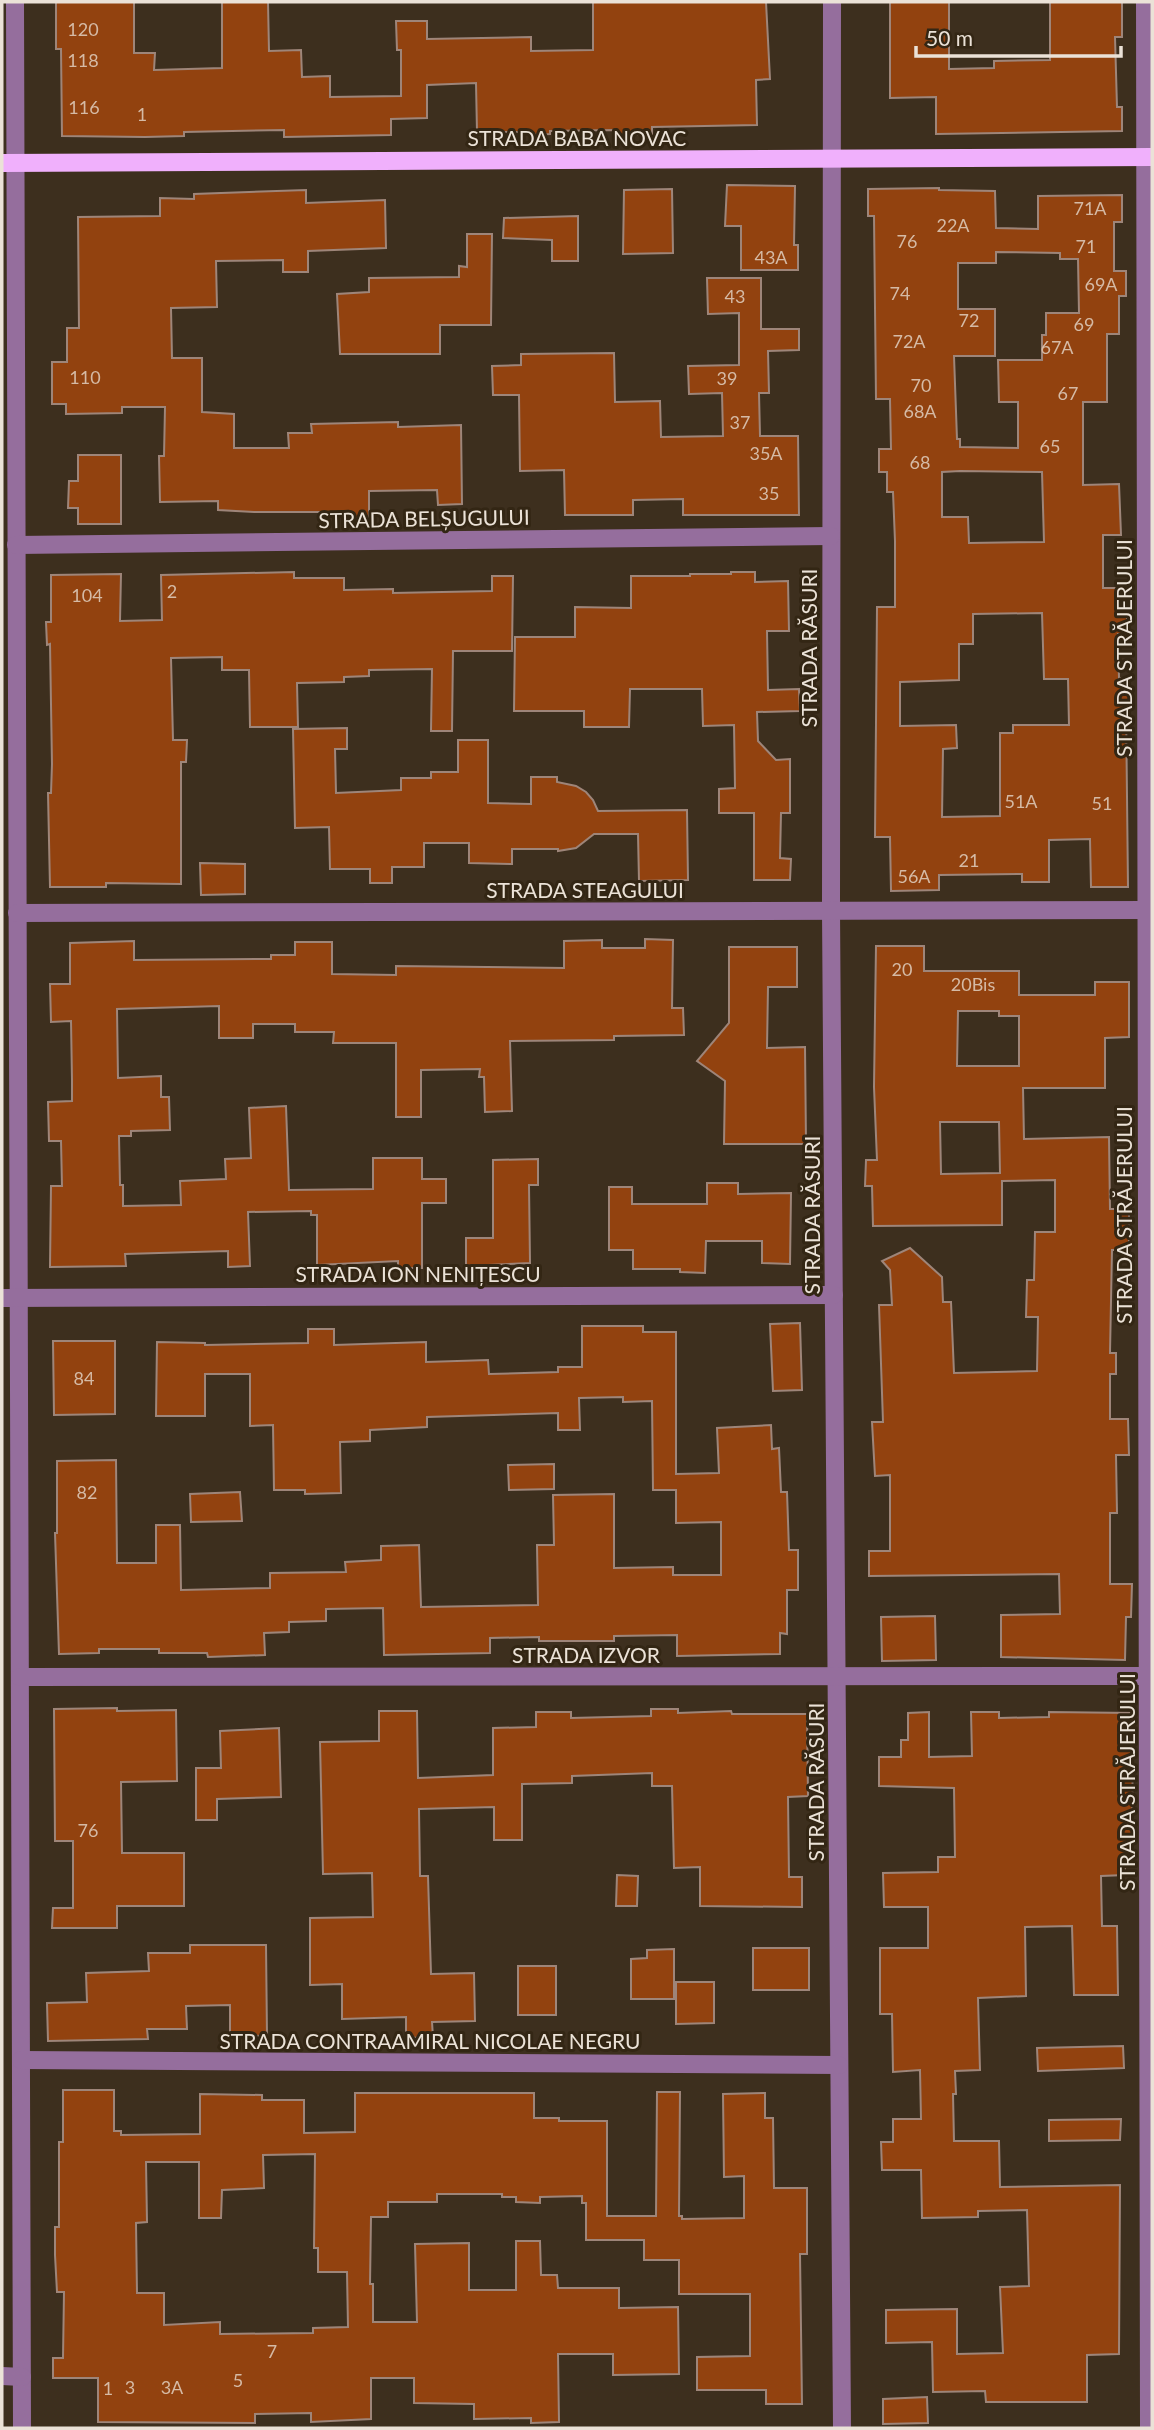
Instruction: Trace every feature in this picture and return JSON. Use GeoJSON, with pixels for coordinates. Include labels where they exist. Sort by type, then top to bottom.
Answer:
{"type":"FeatureCollection","features":[{"type":"Feature","properties":{"kind":"main road","name":"STRADA BABA NOVAC"},"geometry":{"type":"LineString","coordinates":[[9,163],[1149,157]]}},
{"type":"Feature","properties":{"kind":"street"},"geometry":{"type":"LineString","coordinates":[[15,2],[9,163],[16,545],[17,913],[10,1297],[20,1677],[22,2428]]}},
{"type":"Feature","properties":{"kind":"street","name":"STRADA RĂSURI"},"geometry":{"type":"LineString","coordinates":[[832,2],[831,911],[842,2428]]}},
{"type":"Feature","properties":{"kind":"street","name":"STRADA STRĂJERULUI"},"geometry":{"type":"LineString","coordinates":[[1145,2],[1149,157],[1149,2428]]}},
{"type":"Feature","properties":{"kind":"street","name":"STRADA BELȘUGULUI"},"geometry":{"type":"LineString","coordinates":[[16,545],[831,537]]}},
{"type":"Feature","properties":{"kind":"street","name":"STRADA STEAGULUI"},"geometry":{"type":"LineString","coordinates":[[17,913],[1149,910]]}},
{"type":"Feature","properties":{"kind":"street","name":"STRADA ION NENIȚESCU"},"geometry":{"type":"LineString","coordinates":[[10,1297],[834,1295]]}},
{"type":"Feature","properties":{"kind":"street","name":"STRADA IZVOR"},"geometry":{"type":"LineString","coordinates":[[20,1677],[1150,1676]]}},
{"type":"Feature","properties":{"kind":"street","name":"STRADA CONTRAAMIRAL NICOLAE NEGRU"},"geometry":{"type":"LineString","coordinates":[[21,2060],[839,2065]]}},
{"type":"Feature","properties":{"kind":"street"},"geometry":{"type":"LineString","coordinates":[[2,2376],[22,2377]]}},
{"type":"Feature","properties":{"kind":"building"},"geometry":{"type":"Polygon","coordinates":[[[56,2],[134,2],[134,53],[155,53],[154,70],[222,68],[222,2],[268,2],[269,51],[301,50],[302,77],[330,76],[330,97],[401,96],[401,50],[397,50],[396,21],[427,21],[427,39],[531,37],[531,51],[593,50],[593,2],[766,2],[770,79],[756,80],[757,125],[652,127],[652,135],[613,135],[613,130],[550,131],[550,134],[529,135],[529,132],[477,132],[476,83],[427,85],[427,118],[391,119],[391,135],[284,137],[284,130],[184,132],[184,136],[62,136],[61,49],[56,49],[56,2]]]}},
{"type":"Feature","properties":{"kind":"building"},"geometry":{"type":"Polygon","coordinates":[[[890,2],[949,2],[949,69],[994,68],[994,61],[1050,60],[1050,2],[1122,2],[1122,37],[1115,37],[1117,107],[1122,107],[1122,131],[936,134],[936,97],[890,98],[890,2]]]}},
{"type":"Feature","properties":{"kind":"building"},"geometry":{"type":"Polygon","coordinates":[[[727,185],[795,186],[794,245],[798,245],[798,270],[741,270],[741,226],[725,226],[727,185]]]}},
{"type":"Feature","properties":{"kind":"building"},"geometry":{"type":"Polygon","coordinates":[[[939,188],[995,191],[996,228],[1038,229],[1038,196],[1122,195],[1122,222],[1114,222],[1114,271],[1126,271],[1126,296],[1119,296],[1119,334],[1107,334],[1107,402],[1083,402],[1083,485],[1119,484],[1121,535],[1103,535],[1103,588],[1125,588],[1127,610],[1127,634],[1118,634],[1119,678],[1129,678],[1130,706],[1126,706],[1128,887],[1091,887],[1090,839],[1049,840],[1049,882],[1022,882],[1022,874],[939,875],[939,890],[891,891],[890,837],[875,837],[877,607],[895,607],[895,541],[893,492],[887,492],[887,472],[879,472],[879,449],[891,449],[890,399],[876,399],[874,216],[868,216],[868,189],[939,188]],[[996,252],[996,263],[958,263],[958,309],[995,309],[995,356],[954,356],[957,439],[960,439],[960,447],[1018,448],[1018,402],[999,402],[998,360],[1042,360],[1042,335],[1046,335],[1046,313],[1079,313],[1078,259],[1060,259],[1060,253],[996,252]],[[942,472],[942,517],[968,517],[969,543],[1044,542],[1042,472],[942,472]],[[1042,613],[973,614],[973,644],[959,644],[959,680],[900,682],[900,726],[956,725],[957,748],[943,749],[942,817],[1000,816],[1000,733],[1013,733],[1013,725],[1069,725],[1068,679],[1044,679],[1042,613]]]}},
{"type":"Feature","properties":{"kind":"building"},"geometry":{"type":"Polygon","coordinates":[[[672,189],[673,253],[623,254],[624,190],[672,189]]]}},
{"type":"Feature","properties":{"kind":"building"},"geometry":{"type":"Polygon","coordinates":[[[306,190],[306,203],[385,200],[386,248],[308,251],[308,272],[283,272],[283,260],[216,261],[217,307],[171,308],[172,358],[202,358],[202,412],[234,414],[234,448],[289,448],[288,433],[312,433],[311,424],[398,422],[398,427],[461,425],[462,504],[438,505],[437,490],[369,491],[369,517],[343,519],[343,512],[254,512],[218,510],[218,501],[160,502],[159,456],[164,456],[165,407],[122,407],[122,413],[66,414],[66,404],[52,404],[52,362],[67,362],[67,328],[79,328],[78,217],[160,216],[160,198],[194,199],[194,194],[306,190]]]}},
{"type":"Feature","properties":{"kind":"building"},"geometry":{"type":"Polygon","coordinates":[[[578,216],[578,261],[552,261],[552,240],[503,238],[504,218],[578,216]]]}},
{"type":"Feature","properties":{"kind":"building"},"geometry":{"type":"Polygon","coordinates":[[[467,234],[492,234],[491,325],[440,325],[440,354],[340,354],[337,294],[369,292],[369,278],[459,277],[459,266],[467,267],[467,234]]]}},
{"type":"Feature","properties":{"kind":"building"},"geometry":{"type":"Polygon","coordinates":[[[707,278],[761,278],[761,329],[799,329],[799,350],[768,351],[769,393],[759,393],[760,436],[798,436],[799,515],[683,515],[683,499],[633,500],[633,515],[565,515],[564,470],[520,471],[519,395],[493,395],[492,366],[521,365],[521,354],[614,353],[615,402],[660,401],[661,437],[723,436],[722,393],[689,394],[688,366],[739,365],[739,313],[708,314],[707,278]]]}},
{"type":"Feature","properties":{"kind":"building"},"geometry":{"type":"Polygon","coordinates":[[[78,455],[121,455],[121,524],[78,524],[78,508],[68,508],[69,481],[78,481],[78,455]]]}},
{"type":"Feature","properties":{"kind":"building"},"geometry":{"type":"Polygon","coordinates":[[[294,572],[294,578],[344,578],[344,590],[393,589],[393,593],[492,591],[492,576],[513,576],[512,651],[453,651],[452,731],[431,731],[432,669],[369,670],[369,676],[344,677],[344,682],[297,683],[298,727],[250,727],[249,670],[222,670],[222,657],[171,658],[173,740],[187,740],[186,762],[181,762],[181,884],[106,883],[106,887],[50,887],[48,793],[51,793],[52,764],[50,644],[47,645],[46,622],[51,622],[51,575],[121,574],[120,621],[162,620],[161,575],[294,572]]]}},
{"type":"Feature","properties":{"kind":"building"},"geometry":{"type":"Polygon","coordinates":[[[755,572],[755,582],[788,581],[789,631],[767,631],[768,690],[799,689],[800,711],[757,712],[758,741],[776,760],[790,759],[790,813],[781,813],[780,858],[791,859],[790,880],[754,880],[754,813],[719,813],[719,789],[735,788],[734,725],[703,726],[702,689],[630,689],[629,727],[584,727],[584,711],[514,711],[515,637],[575,637],[575,607],[631,608],[631,576],[690,576],[755,572]]]}},
{"type":"Feature","properties":{"kind":"building"},"geometry":{"type":"Polygon","coordinates":[[[347,728],[347,749],[335,749],[336,793],[401,790],[401,778],[431,778],[431,772],[458,772],[458,740],[488,740],[488,803],[531,804],[531,777],[557,777],[557,782],[576,786],[586,792],[598,811],[687,810],[688,880],[639,881],[638,834],[594,834],[576,848],[558,851],[512,849],[512,864],[469,863],[469,843],[424,843],[424,867],[392,867],[392,883],[370,883],[370,869],[330,869],[329,827],[295,828],[293,729],[347,728]]]}},
{"type":"Feature","properties":{"kind":"building"},"geometry":{"type":"Polygon","coordinates":[[[200,863],[245,864],[245,894],[201,895],[200,863]]]}},
{"type":"Feature","properties":{"kind":"building"},"geometry":{"type":"Polygon","coordinates":[[[645,939],[673,940],[672,1008],[683,1008],[684,1035],[614,1036],[614,1040],[510,1041],[512,1111],[485,1112],[484,1077],[479,1077],[480,1069],[421,1070],[421,1117],[396,1117],[396,1043],[333,1043],[334,1032],[295,1032],[295,1024],[253,1024],[253,1038],[219,1038],[219,1006],[117,1009],[118,1078],[161,1076],[161,1097],[169,1097],[170,1130],[131,1131],[131,1136],[119,1136],[123,1206],[181,1205],[180,1181],[226,1179],[225,1159],[251,1158],[249,1108],[286,1106],[289,1190],[373,1189],[373,1158],[422,1158],[422,1179],[446,1179],[446,1203],[422,1203],[422,1268],[398,1268],[398,1261],[317,1265],[317,1215],[311,1215],[311,1211],[248,1212],[250,1266],[228,1267],[228,1251],[125,1254],[126,1266],[50,1267],[51,1186],[62,1186],[61,1141],[49,1141],[48,1102],[72,1101],[72,1080],[71,1021],[51,1022],[50,984],[70,984],[70,943],[134,941],[134,960],[271,959],[271,955],[295,955],[295,942],[332,942],[332,974],[396,975],[396,966],[564,968],[564,941],[602,940],[602,948],[645,948],[645,939]]]}},
{"type":"Feature","properties":{"kind":"building"},"geometry":{"type":"Polygon","coordinates":[[[876,946],[924,946],[924,971],[1019,971],[1019,995],[1095,995],[1095,982],[1129,982],[1129,1037],[1105,1038],[1105,1088],[1023,1088],[1024,1139],[1109,1137],[1110,1209],[1129,1209],[1129,1250],[1112,1250],[1110,1353],[1116,1353],[1116,1374],[1110,1374],[1110,1419],[1128,1419],[1129,1455],[1116,1455],[1117,1513],[1110,1513],[1110,1584],[1132,1584],[1131,1617],[1126,1617],[1125,1660],[1001,1657],[1001,1615],[1060,1614],[1059,1574],[869,1576],[869,1551],[890,1551],[890,1475],[875,1476],[872,1422],[883,1422],[879,1305],[892,1305],[890,1270],[882,1261],[910,1248],[942,1277],[943,1302],[951,1302],[954,1373],[1037,1371],[1038,1317],[1026,1317],[1027,1280],[1034,1280],[1035,1232],[1055,1232],[1055,1180],[1002,1181],[1002,1225],[873,1226],[872,1186],[865,1186],[866,1160],[877,1160],[874,1087],[876,946]],[[958,1011],[957,1066],[1019,1066],[1019,1016],[999,1016],[999,1011],[958,1011]],[[940,1122],[941,1174],[1000,1173],[999,1122],[940,1122]]]}},
{"type":"Feature","properties":{"kind":"building"},"geometry":{"type":"Polygon","coordinates":[[[729,947],[797,947],[797,987],[768,987],[767,1048],[805,1047],[806,1144],[724,1144],[725,1081],[697,1061],[729,1023],[729,947]]]}},
{"type":"Feature","properties":{"kind":"building"},"geometry":{"type":"Polygon","coordinates":[[[538,1159],[538,1185],[529,1185],[530,1263],[466,1266],[466,1238],[493,1238],[493,1160],[538,1159]]]}},
{"type":"Feature","properties":{"kind":"building"},"geometry":{"type":"Polygon","coordinates":[[[707,1183],[738,1183],[738,1194],[791,1193],[790,1264],[762,1263],[762,1241],[706,1241],[705,1273],[680,1272],[680,1269],[633,1269],[633,1250],[609,1250],[609,1187],[632,1187],[632,1204],[707,1204],[707,1183]]]}},
{"type":"Feature","properties":{"kind":"building"},"geometry":{"type":"Polygon","coordinates":[[[800,1323],[802,1390],[773,1391],[770,1324],[800,1323]]]}},
{"type":"Feature","properties":{"kind":"building"},"geometry":{"type":"Polygon","coordinates":[[[582,1326],[643,1326],[643,1332],[676,1332],[676,1474],[719,1473],[717,1428],[771,1425],[772,1449],[779,1448],[781,1492],[787,1492],[789,1550],[798,1550],[798,1590],[787,1590],[787,1634],[780,1633],[780,1654],[677,1656],[677,1635],[614,1636],[614,1641],[539,1641],[539,1637],[490,1638],[490,1653],[384,1655],[383,1608],[326,1609],[326,1621],[289,1622],[289,1632],[264,1633],[265,1655],[208,1657],[207,1653],[159,1653],[159,1649],[99,1649],[99,1653],[59,1654],[55,1533],[57,1461],[116,1460],[117,1563],[156,1563],[156,1525],[180,1525],[181,1590],[270,1588],[270,1573],[346,1572],[345,1562],[381,1560],[381,1546],[419,1545],[421,1607],[538,1605],[537,1545],[554,1545],[553,1495],[614,1494],[614,1568],[673,1567],[673,1575],[721,1575],[721,1522],[676,1523],[676,1490],[653,1490],[652,1401],[623,1402],[623,1397],[579,1398],[580,1430],[558,1430],[558,1413],[427,1417],[427,1427],[370,1430],[370,1441],[340,1442],[341,1493],[305,1494],[305,1490],[274,1490],[273,1425],[250,1426],[250,1374],[205,1374],[205,1416],[156,1416],[157,1342],[205,1345],[308,1343],[308,1329],[334,1329],[334,1345],[426,1342],[426,1362],[488,1360],[489,1374],[558,1372],[558,1367],[582,1367],[582,1326]]]}},
{"type":"Feature","properties":{"kind":"building"},"geometry":{"type":"Polygon","coordinates":[[[53,1341],[115,1341],[115,1414],[54,1415],[53,1341]]]}},
{"type":"Feature","properties":{"kind":"building"},"geometry":{"type":"Polygon","coordinates":[[[554,1464],[554,1489],[509,1490],[508,1465],[554,1464]]]}},
{"type":"Feature","properties":{"kind":"building"},"geometry":{"type":"Polygon","coordinates":[[[240,1492],[242,1521],[191,1522],[190,1494],[240,1492]]]}},
{"type":"Feature","properties":{"kind":"building"},"geometry":{"type":"Polygon","coordinates":[[[935,1616],[936,1660],[882,1661],[881,1617],[935,1616]]]}},
{"type":"Feature","properties":{"kind":"building"},"geometry":{"type":"Polygon","coordinates":[[[117,1708],[117,1711],[176,1710],[177,1781],[121,1782],[122,1853],[184,1853],[184,1906],[117,1906],[117,1928],[52,1928],[53,1908],[73,1908],[73,1841],[55,1841],[54,1709],[117,1708]]]}},
{"type":"Feature","properties":{"kind":"building"},"geometry":{"type":"Polygon","coordinates":[[[651,1709],[678,1709],[678,1713],[731,1711],[732,1714],[807,1714],[808,1796],[788,1797],[789,1877],[802,1877],[802,1907],[700,1906],[700,1867],[674,1868],[672,1786],[652,1786],[652,1773],[572,1776],[572,1783],[522,1784],[522,1840],[494,1840],[494,1807],[419,1809],[420,1876],[428,1876],[431,1974],[474,1973],[475,2021],[432,2022],[433,2037],[406,2038],[406,2017],[342,2019],[342,1984],[310,1985],[310,1918],[373,1917],[372,1873],[323,1874],[320,1742],[379,1741],[379,1711],[417,1711],[418,1778],[493,1775],[493,1728],[536,1727],[536,1712],[571,1712],[571,1718],[651,1716],[651,1709]]]}},
{"type":"Feature","properties":{"kind":"building"},"geometry":{"type":"Polygon","coordinates":[[[929,1712],[929,1757],[972,1756],[971,1712],[999,1712],[999,1718],[1049,1717],[1049,1712],[1133,1713],[1132,1853],[1125,1853],[1125,1875],[1101,1876],[1102,1926],[1117,1926],[1118,1995],[1074,1995],[1072,1926],[1025,1927],[1026,1996],[978,1998],[980,2070],[955,2071],[956,2094],[953,2094],[954,2141],[999,2141],[1000,2187],[1120,2185],[1119,2354],[1087,2355],[1087,2402],[986,2402],[985,2391],[933,2392],[932,2342],[886,2343],[886,2310],[957,2309],[957,2354],[1003,2353],[1000,2287],[1029,2286],[1027,2210],[978,2211],[978,2217],[922,2218],[921,2170],[882,2170],[881,2142],[893,2142],[893,2119],[921,2119],[920,2070],[893,2072],[892,2014],[880,2014],[880,1948],[928,1948],[928,1907],[884,1907],[883,1873],[938,1872],[938,1857],[955,1857],[954,1788],[879,1786],[879,1757],[901,1757],[901,1740],[908,1740],[908,1713],[929,1712]]]}},
{"type":"Feature","properties":{"kind":"building"},"geometry":{"type":"Polygon","coordinates":[[[279,1728],[281,1797],[217,1799],[217,1820],[196,1820],[196,1768],[221,1768],[220,1731],[279,1728]]]}},
{"type":"Feature","properties":{"kind":"building"},"geometry":{"type":"Polygon","coordinates":[[[617,1875],[638,1876],[637,1906],[616,1906],[617,1875]]]}},
{"type":"Feature","properties":{"kind":"building"},"geometry":{"type":"Polygon","coordinates":[[[190,1945],[266,1945],[267,2036],[230,2035],[230,2005],[186,2006],[187,2029],[147,2029],[148,2039],[48,2041],[47,2003],[87,2002],[86,1973],[149,1971],[148,1953],[190,1953],[190,1945]]]}},
{"type":"Feature","properties":{"kind":"building"},"geometry":{"type":"Polygon","coordinates":[[[753,1948],[809,1948],[809,1990],[753,1990],[753,1948]]]}},
{"type":"Feature","properties":{"kind":"building"},"geometry":{"type":"Polygon","coordinates":[[[674,1949],[674,1999],[631,1999],[631,1959],[647,1958],[647,1950],[674,1949]]]}},
{"type":"Feature","properties":{"kind":"building"},"geometry":{"type":"Polygon","coordinates":[[[518,1966],[556,1966],[556,2015],[518,2015],[518,1966]]]}},
{"type":"Feature","properties":{"kind":"building"},"geometry":{"type":"Polygon","coordinates":[[[676,1982],[714,1982],[714,2023],[676,2024],[676,1982]]]}},
{"type":"Feature","properties":{"kind":"building"},"geometry":{"type":"Polygon","coordinates":[[[1123,2046],[1124,2068],[1038,2071],[1037,2048],[1123,2046]]]}},
{"type":"Feature","properties":{"kind":"building"},"geometry":{"type":"Polygon","coordinates":[[[63,2090],[114,2090],[114,2131],[121,2131],[121,2135],[200,2134],[200,2094],[262,2095],[262,2100],[304,2100],[304,2133],[355,2132],[355,2093],[534,2093],[534,2118],[607,2121],[607,2216],[656,2216],[657,2092],[680,2092],[679,2216],[682,2216],[682,2219],[744,2218],[744,2176],[724,2177],[723,2094],[765,2093],[765,2118],[773,2118],[774,2188],[807,2188],[807,2254],[800,2254],[802,2404],[766,2404],[766,2390],[697,2390],[697,2357],[750,2356],[750,2294],[679,2294],[679,2260],[644,2260],[644,2240],[586,2240],[586,2203],[582,2203],[582,2196],[540,2197],[540,2203],[516,2202],[516,2197],[502,2197],[502,2194],[437,2194],[437,2202],[388,2202],[388,2217],[371,2217],[370,2284],[373,2284],[373,2322],[417,2322],[415,2244],[469,2243],[469,2290],[516,2290],[516,2241],[540,2241],[541,2275],[557,2275],[558,2288],[619,2288],[619,2308],[678,2307],[679,2374],[613,2375],[613,2354],[558,2354],[559,2422],[531,2423],[531,2418],[474,2419],[474,2404],[414,2403],[414,2378],[371,2378],[371,2419],[311,2422],[311,2413],[255,2414],[255,2423],[98,2422],[98,2378],[53,2378],[53,2358],[63,2358],[64,2292],[57,2292],[55,2227],[59,2227],[59,2142],[63,2142],[63,2090]],[[315,2154],[263,2155],[264,2188],[222,2190],[221,2218],[199,2218],[199,2162],[146,2162],[147,2222],[136,2223],[137,2293],[164,2293],[164,2325],[220,2322],[220,2334],[313,2333],[313,2328],[348,2327],[347,2272],[318,2272],[318,2248],[314,2248],[315,2154]]]}},
{"type":"Feature","properties":{"kind":"building"},"geometry":{"type":"Polygon","coordinates":[[[1121,2119],[1120,2140],[1049,2141],[1049,2120],[1121,2119]]]}},
{"type":"Feature","properties":{"kind":"building"},"geometry":{"type":"Polygon","coordinates":[[[927,2397],[928,2423],[883,2424],[883,2399],[927,2397]]]}}]}
